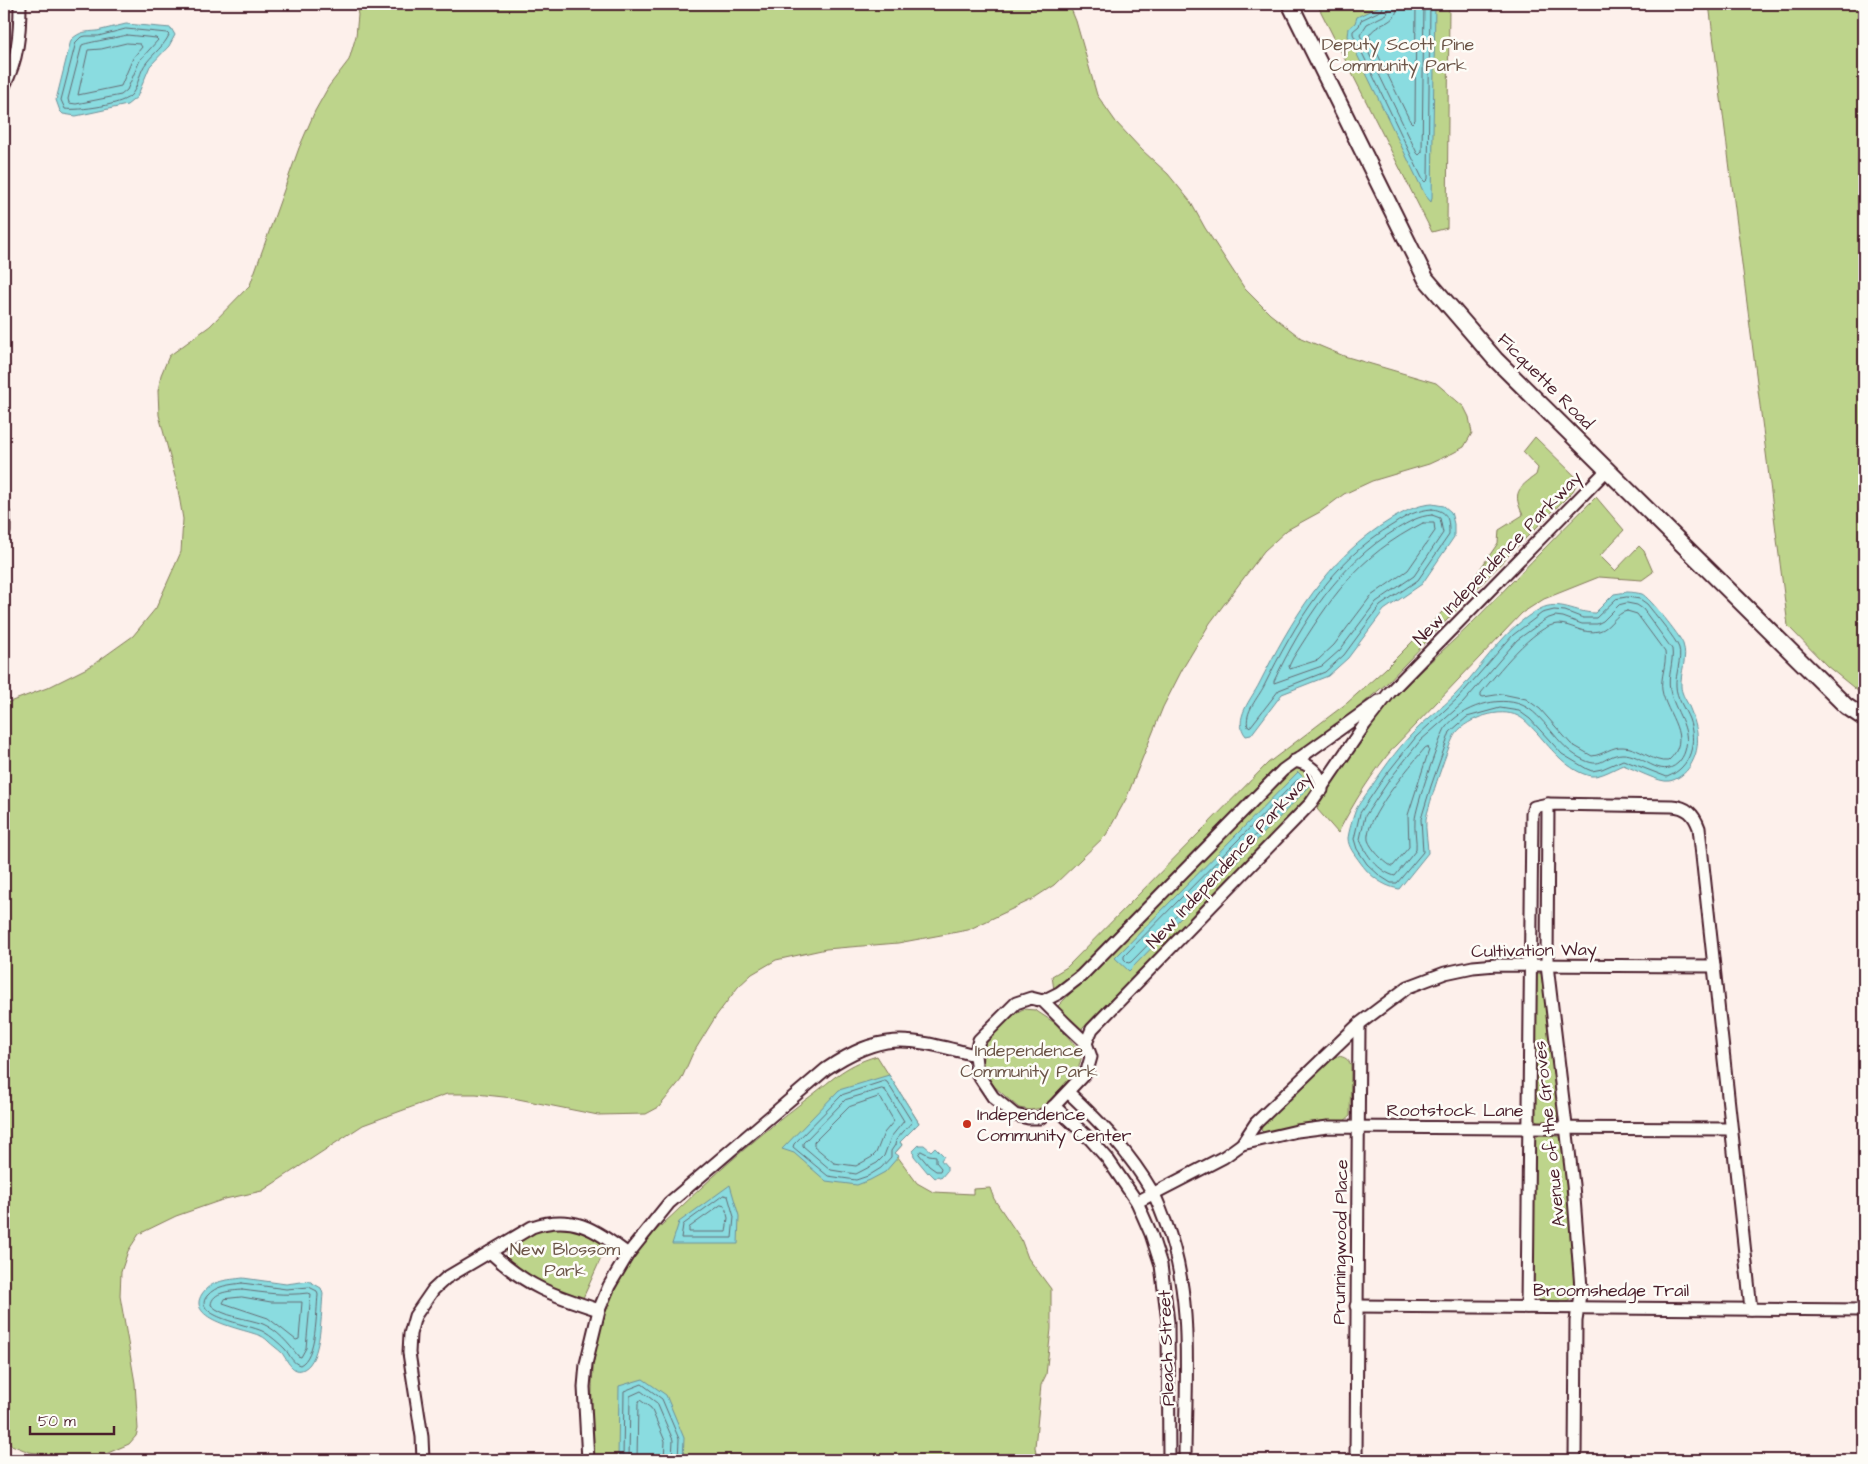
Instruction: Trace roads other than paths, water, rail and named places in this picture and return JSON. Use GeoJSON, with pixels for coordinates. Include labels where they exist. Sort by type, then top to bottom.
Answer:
{"type":"FeatureCollection","features":[{"type":"Feature","properties":{"kind":"main road","name":"Ficquette Road"},"geometry":{"type":"LineString","coordinates":[[1290,4],[1426,279],[1495,359],[1846,706],[1864,718]]}},
{"type":"Feature","properties":{"kind":"street"},"geometry":{"type":"LineString","coordinates":[[4,86],[15,60],[20,36],[20,4]]}},
{"type":"Feature","properties":{"kind":"street","name":"New Independence Parkway"},"geometry":{"type":"LineString","coordinates":[[1086,1044],[1092,1029],[1311,804],[1365,724],[1390,692],[1608,469]]}},
{"type":"Feature","properties":{"kind":"street"},"geometry":{"type":"LineString","coordinates":[[4,514],[4,532]]}},
{"type":"Feature","properties":{"kind":"street","name":"New Independence Parkway"},"geometry":{"type":"LineString","coordinates":[[1043,1001],[1059,993],[1081,976],[1283,770],[1390,692]]}},
{"type":"Feature","properties":{"kind":"street"},"geometry":{"type":"LineString","coordinates":[[1294,761],[1309,766],[1319,776],[1322,790]]}},
{"type":"Feature","properties":{"kind":"street","name":"Avenue of the Groves"},"geometry":{"type":"LineString","coordinates":[[1548,804],[1548,965],[1578,1241],[1581,1288],[1576,1321],[1575,1460]]}},
{"type":"Feature","properties":{"kind":"street","name":"Avenue of the Groves"},"geometry":{"type":"LineString","coordinates":[[1527,1307],[1532,813],[1534,807],[1548,804],[1672,806],[1689,811],[1695,818],[1699,828],[1751,1309]]}},
{"type":"Feature","properties":{"kind":"street","name":"Cultivation Way"},"geometry":{"type":"LineString","coordinates":[[1137,1202],[1224,1157],[1242,1144],[1256,1123],[1359,1024],[1408,987],[1445,973],[1480,966],[1714,966]]}},
{"type":"Feature","properties":{"kind":"street"},"geometry":{"type":"LineString","coordinates":[[1031,998],[1043,1001],[1086,1044],[1091,1057],[1088,1071],[1040,1118],[1015,1115],[993,1097],[977,1073],[975,1055],[979,1040],[1016,1003],[1031,998]]}},
{"type":"Feature","properties":{"kind":"street","name":"Prunningwood Place"},"geometry":{"type":"LineString","coordinates":[[1356,1460],[1359,1024]]}},
{"type":"Feature","properties":{"kind":"street"},"geometry":{"type":"LineString","coordinates":[[588,1460],[584,1387],[586,1364],[599,1310],[609,1286],[628,1254],[669,1203],[826,1069],[860,1049],[880,1042],[902,1040],[923,1042],[975,1055]]}},
{"type":"Feature","properties":{"kind":"street","name":"Pleach Street"},"geometry":{"type":"LineString","coordinates":[[1068,1092],[1108,1131],[1129,1157],[1154,1194],[1171,1237],[1184,1292],[1186,1322],[1185,1460]]}},
{"type":"Feature","properties":{"kind":"street","name":"Pleach Street"},"geometry":{"type":"LineString","coordinates":[[1054,1106],[1107,1158],[1137,1202],[1161,1265],[1166,1295],[1169,1348],[1169,1460]]}},
{"type":"Feature","properties":{"kind":"street","name":"Cultivation Way"},"geometry":{"type":"LineString","coordinates":[[1242,1144],[1305,1130],[1328,1127],[1358,1127]]}},
{"type":"Feature","properties":{"kind":"street","name":"Rootstock Lane"},"geometry":{"type":"LineString","coordinates":[[1358,1127],[1732,1129]]}},
{"type":"Feature","properties":{"kind":"street"},"geometry":{"type":"LineString","coordinates":[[423,1460],[422,1437],[408,1353],[412,1325],[422,1304],[433,1290],[446,1278],[532,1227],[547,1222],[563,1221],[580,1225],[601,1235],[628,1254]]}},
{"type":"Feature","properties":{"kind":"street"},"geometry":{"type":"LineString","coordinates":[[490,1252],[527,1283],[546,1292],[599,1310]]}},
{"type":"Feature","properties":{"kind":"street","name":"Broomshedge Trail"},"geometry":{"type":"LineString","coordinates":[[1356,1306],[1864,1310]]}},
{"type":"Feature","properties":{"kind":"water"},"geometry":{"type":"Polygon","coordinates":[[[1384,4],[1435,4],[1431,202],[1425,195],[1348,36],[1349,28],[1355,23],[1357,17],[1384,4]]]}},
{"type":"Feature","properties":{"kind":"water"},"geometry":{"type":"Polygon","coordinates":[[[126,24],[171,28],[175,35],[169,46],[150,66],[137,97],[127,105],[76,116],[63,114],[56,100],[71,40],[83,33],[126,24]]]}},
{"type":"Feature","properties":{"kind":"water"},"geometry":{"type":"Polygon","coordinates":[[[1432,504],[1444,506],[1451,512],[1454,524],[1454,537],[1422,584],[1384,610],[1348,658],[1328,676],[1282,694],[1251,735],[1246,736],[1242,730],[1241,723],[1248,702],[1284,637],[1313,592],[1348,552],[1368,535],[1390,520],[1415,507],[1432,504]]]}},
{"type":"Feature","properties":{"kind":"water"},"geometry":{"type":"Polygon","coordinates":[[[1627,592],[1642,594],[1646,597],[1683,644],[1685,655],[1681,688],[1694,720],[1697,735],[1694,758],[1686,771],[1681,776],[1669,781],[1653,778],[1623,765],[1595,776],[1583,774],[1568,765],[1524,720],[1511,714],[1494,713],[1468,723],[1453,738],[1426,819],[1428,853],[1399,889],[1382,883],[1372,875],[1350,848],[1348,838],[1350,829],[1359,805],[1388,762],[1406,740],[1455,695],[1494,648],[1527,617],[1540,609],[1554,605],[1595,613],[1614,594],[1627,592]]]}},
{"type":"Feature","properties":{"kind":"water"},"geometry":{"type":"Polygon","coordinates":[[[1298,772],[1311,785],[1129,971],[1115,958],[1298,772]]]}},
{"type":"Feature","properties":{"kind":"water"},"geometry":{"type":"Polygon","coordinates":[[[889,1075],[919,1123],[900,1142],[902,1145],[895,1153],[899,1156],[885,1172],[857,1185],[826,1181],[794,1153],[782,1149],[839,1090],[889,1075]]]}},
{"type":"Feature","properties":{"kind":"water"},"geometry":{"type":"Polygon","coordinates":[[[919,1145],[924,1145],[931,1151],[935,1147],[944,1156],[941,1160],[947,1167],[947,1171],[941,1178],[938,1176],[935,1178],[928,1173],[914,1156],[913,1151],[919,1145]]]}},
{"type":"Feature","properties":{"kind":"water"},"geometry":{"type":"Polygon","coordinates":[[[730,1185],[739,1216],[738,1244],[672,1244],[679,1222],[730,1185]]]}},
{"type":"Feature","properties":{"kind":"water"},"geometry":{"type":"Polygon","coordinates":[[[243,1278],[286,1284],[309,1281],[321,1288],[323,1294],[320,1335],[314,1356],[310,1364],[304,1369],[297,1370],[294,1368],[288,1363],[282,1353],[263,1337],[218,1322],[202,1311],[199,1303],[206,1289],[215,1283],[243,1278]]]}},
{"type":"Feature","properties":{"kind":"water"},"geometry":{"type":"Polygon","coordinates":[[[643,1379],[666,1395],[684,1438],[683,1460],[618,1460],[619,1386],[643,1379]]]}},
{"type":"Feature","properties":{"kind":"place","name":"Independence Community Center"},"geometry":{"type":"Point","coordinates":[967,1124]}},
{"type":"Feature","properties":{"kind":"park label","name":"Deputy Scott Pine Community Park"},"geometry":{"type":"Point","coordinates":[1398,54]}},
{"type":"Feature","properties":{"kind":"park label","name":"Independence Community Park"},"geometry":{"type":"Point","coordinates":[1029,1060]}},
{"type":"Feature","properties":{"kind":"park label","name":"New Blossom Park"},"geometry":{"type":"Point","coordinates":[565,1259]}}]}
